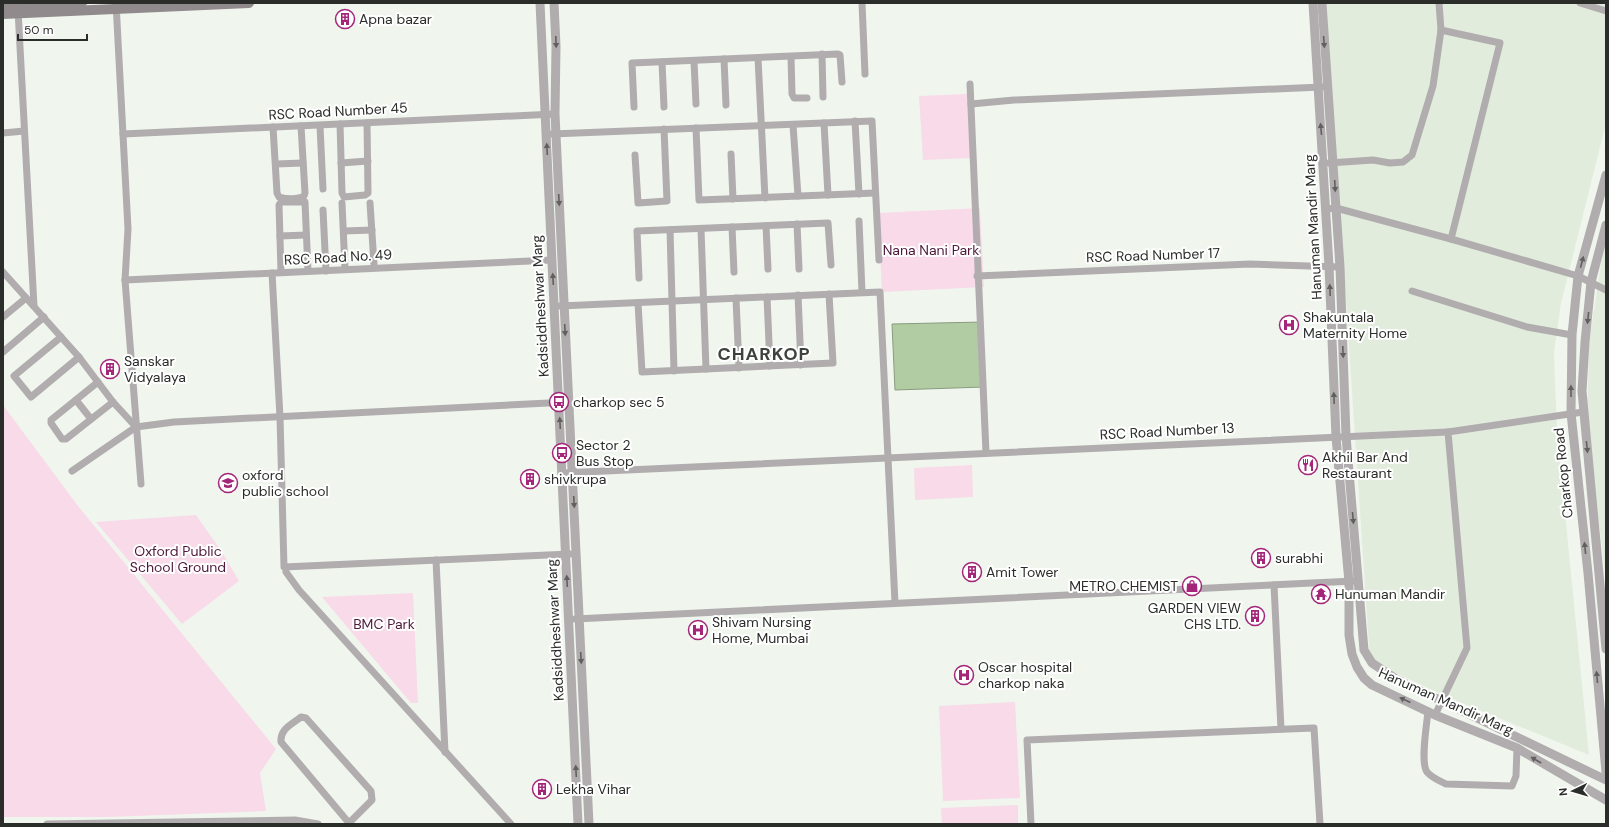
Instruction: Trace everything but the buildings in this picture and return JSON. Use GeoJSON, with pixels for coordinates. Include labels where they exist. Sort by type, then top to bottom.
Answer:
{"type":"FeatureCollection","features":[{"type":"Feature","properties":{"kind":"main road"},"geometry":{"type":"LineString","coordinates":[[63,6],[82,3]]}},
{"type":"Feature","properties":{"kind":"main road"},"geometry":{"type":"LineString","coordinates":[[3,14],[18,9],[63,6],[249,3]]}},
{"type":"Feature","properties":{"kind":"main road"},"geometry":{"type":"LineString","coordinates":[[3,6],[18,9]]}},
{"type":"Feature","properties":{"kind":"street","name":"Kadsiddheshwar Marg"},"geometry":{"type":"LineString","coordinates":[[540,3],[578,824]]}},
{"type":"Feature","properties":{"kind":"street","name":"Kadsiddheshwar Marg"},"geometry":{"type":"LineString","coordinates":[[554,3],[556,46],[555,114],[589,824]]}},
{"type":"Feature","properties":{"kind":"street"},"geometry":{"type":"LineString","coordinates":[[862,3],[865,74]]}},
{"type":"Feature","properties":{"kind":"street","name":"Hanuman Mandir Marg"},"geometry":{"type":"LineString","coordinates":[[1313,3],[1318,87],[1329,163],[1326,209],[1336,437],[1353,581],[1350,641],[1352,654],[1357,667],[1364,678],[1372,685],[1432,713],[1517,748],[1606,800]]}},
{"type":"Feature","properties":{"kind":"street"},"geometry":{"type":"LineString","coordinates":[[1322,3],[1328,87],[1329,163],[1336,208],[1340,267],[1353,581],[1364,650],[1372,663],[1396,679],[1606,780]]}},
{"type":"Feature","properties":{"kind":"street"},"geometry":{"type":"LineString","coordinates":[[1329,163],[1373,160],[1390,163],[1403,162],[1412,155],[1433,86],[1440,30],[1438,3]]}},
{"type":"Feature","properties":{"kind":"street"},"geometry":{"type":"LineString","coordinates":[[1580,3],[1606,11]]}},
{"type":"Feature","properties":{"kind":"street"},"geometry":{"type":"LineString","coordinates":[[116,6],[128,230],[125,280],[141,484]]}},
{"type":"Feature","properties":{"kind":"street"},"geometry":{"type":"LineString","coordinates":[[18,9],[34,306]]}},
{"type":"Feature","properties":{"kind":"street"},"geometry":{"type":"LineString","coordinates":[[1440,30],[1500,43],[1451,239]]}},
{"type":"Feature","properties":{"kind":"street"},"geometry":{"type":"LineString","coordinates":[[822,54],[823,98]]}},
{"type":"Feature","properties":{"kind":"street"},"geometry":{"type":"LineString","coordinates":[[634,107],[632,62],[694,61],[840,54],[842,82]]}},
{"type":"Feature","properties":{"kind":"street"},"geometry":{"type":"LineString","coordinates":[[791,56],[792,94],[794,98],[807,98]]}},
{"type":"Feature","properties":{"kind":"street"},"geometry":{"type":"LineString","coordinates":[[758,58],[764,198]]}},
{"type":"Feature","properties":{"kind":"street"},"geometry":{"type":"LineString","coordinates":[[724,59],[726,105]]}},
{"type":"Feature","properties":{"kind":"street"},"geometry":{"type":"LineString","coordinates":[[694,61],[696,104]]}},
{"type":"Feature","properties":{"kind":"street"},"geometry":{"type":"LineString","coordinates":[[662,62],[664,107]]}},
{"type":"Feature","properties":{"kind":"street"},"geometry":{"type":"LineString","coordinates":[[970,84],[977,276],[986,453]]}},
{"type":"Feature","properties":{"kind":"street"},"geometry":{"type":"LineString","coordinates":[[971,104],[1014,100],[1328,87]]}},
{"type":"Feature","properties":{"kind":"street","name":"RSC Road Number 45"},"geometry":{"type":"LineString","coordinates":[[123,134],[555,114]]}},
{"type":"Feature","properties":{"kind":"street"},"geometry":{"type":"LineString","coordinates":[[856,121],[859,194]]}},
{"type":"Feature","properties":{"kind":"street"},"geometry":{"type":"LineString","coordinates":[[546,134],[872,121],[879,260]]}},
{"type":"Feature","properties":{"kind":"street"},"geometry":{"type":"LineString","coordinates":[[340,124],[342,193],[344,197],[365,195],[368,193],[367,123]]}},
{"type":"Feature","properties":{"kind":"street"},"geometry":{"type":"LineString","coordinates":[[824,123],[828,194]]}},
{"type":"Feature","properties":{"kind":"street"},"geometry":{"type":"LineString","coordinates":[[793,125],[798,196]]}},
{"type":"Feature","properties":{"kind":"street"},"geometry":{"type":"LineString","coordinates":[[273,127],[277,193],[280,197],[284,198],[301,198],[305,193],[301,126]]}},
{"type":"Feature","properties":{"kind":"street"},"geometry":{"type":"LineString","coordinates":[[320,126],[323,189]]}},
{"type":"Feature","properties":{"kind":"street"},"geometry":{"type":"LineString","coordinates":[[696,128],[699,200],[876,193]]}},
{"type":"Feature","properties":{"kind":"street"},"geometry":{"type":"LineString","coordinates":[[635,155],[638,203],[667,202],[664,129]]}},
{"type":"Feature","properties":{"kind":"street"},"geometry":{"type":"LineString","coordinates":[[3,133],[24,131]]}},
{"type":"Feature","properties":{"kind":"street"},"geometry":{"type":"LineString","coordinates":[[731,154],[733,199]]}},
{"type":"Feature","properties":{"kind":"street"},"geometry":{"type":"LineString","coordinates":[[341,163],[368,161]]}},
{"type":"Feature","properties":{"kind":"street"},"geometry":{"type":"LineString","coordinates":[[276,164],[304,163]]}},
{"type":"Feature","properties":{"kind":"street","name":"Charkop Road"},"geometry":{"type":"LineString","coordinates":[[1606,174],[1578,276],[1572,335],[1571,413],[1588,573],[1606,772]]}},
{"type":"Feature","properties":{"kind":"street"},"geometry":{"type":"LineString","coordinates":[[281,272],[279,205],[281,202],[305,202],[308,271]]}},
{"type":"Feature","properties":{"kind":"street"},"geometry":{"type":"LineString","coordinates":[[342,203],[346,269]]}},
{"type":"Feature","properties":{"kind":"street"},"geometry":{"type":"LineString","coordinates":[[370,203],[374,264]]}},
{"type":"Feature","properties":{"kind":"street"},"geometry":{"type":"LineString","coordinates":[[1326,209],[1336,208],[1451,239],[1578,276],[1606,290]]}},
{"type":"Feature","properties":{"kind":"street"},"geometry":{"type":"LineString","coordinates":[[323,210],[326,270]]}},
{"type":"Feature","properties":{"kind":"street"},"geometry":{"type":"LineString","coordinates":[[859,221],[862,292]]}},
{"type":"Feature","properties":{"kind":"street"},"geometry":{"type":"LineString","coordinates":[[639,278],[637,231],[828,222],[831,265]]}},
{"type":"Feature","properties":{"kind":"street"},"geometry":{"type":"LineString","coordinates":[[796,224],[798,268]]}},
{"type":"Feature","properties":{"kind":"street","name":"Charkop Road"},"geometry":{"type":"LineString","coordinates":[[1606,225],[1591,282],[1582,392],[1606,649]]}},
{"type":"Feature","properties":{"kind":"street"},"geometry":{"type":"LineString","coordinates":[[766,226],[768,269]]}},
{"type":"Feature","properties":{"kind":"street"},"geometry":{"type":"LineString","coordinates":[[732,227],[734,272]]}},
{"type":"Feature","properties":{"kind":"street"},"geometry":{"type":"LineString","coordinates":[[701,228],[705,300],[706,369]]}},
{"type":"Feature","properties":{"kind":"street"},"geometry":{"type":"LineString","coordinates":[[344,232],[372,230]]}},
{"type":"Feature","properties":{"kind":"street"},"geometry":{"type":"LineString","coordinates":[[670,230],[674,370]]}},
{"type":"Feature","properties":{"kind":"street"},"geometry":{"type":"LineString","coordinates":[[280,236],[306,235]]}},
{"type":"Feature","properties":{"kind":"street","name":"RSC Road No. 49"},"geometry":{"type":"LineString","coordinates":[[125,280],[552,260]]}},
{"type":"Feature","properties":{"kind":"street","name":"RSC Road Number 17"},"geometry":{"type":"LineString","coordinates":[[977,276],[1250,264],[1340,267]]}},
{"type":"Feature","properties":{"kind":"street"},"geometry":{"type":"LineString","coordinates":[[3,272],[61,337],[113,402],[136,427]]}},
{"type":"Feature","properties":{"kind":"street"},"geometry":{"type":"LineString","coordinates":[[272,273],[280,417],[284,567],[576,553]]}},
{"type":"Feature","properties":{"kind":"street"},"geometry":{"type":"LineString","coordinates":[[1412,291],[1527,327],[1572,335]]}},
{"type":"Feature","properties":{"kind":"street"},"geometry":{"type":"LineString","coordinates":[[554,307],[880,292],[895,603]]}},
{"type":"Feature","properties":{"kind":"street"},"geometry":{"type":"LineString","coordinates":[[638,303],[642,372],[739,368],[832,363],[829,294]]}},
{"type":"Feature","properties":{"kind":"street"},"geometry":{"type":"LineString","coordinates":[[798,295],[801,364]]}},
{"type":"Feature","properties":{"kind":"street"},"geometry":{"type":"LineString","coordinates":[[767,297],[770,366]]}},
{"type":"Feature","properties":{"kind":"street"},"geometry":{"type":"LineString","coordinates":[[3,317],[26,298]]}},
{"type":"Feature","properties":{"kind":"street"},"geometry":{"type":"LineString","coordinates":[[736,298],[739,368]]}},
{"type":"Feature","properties":{"kind":"street"},"geometry":{"type":"LineString","coordinates":[[3,352],[44,318]]}},
{"type":"Feature","properties":{"kind":"street"},"geometry":{"type":"LineString","coordinates":[[61,337],[14,376],[31,397],[78,357]]}},
{"type":"Feature","properties":{"kind":"street"},"geometry":{"type":"LineString","coordinates":[[98,382],[51,420],[51,423],[62,439],[66,439],[113,402]]}},
{"type":"Feature","properties":{"kind":"street"},"geometry":{"type":"LineString","coordinates":[[76,400],[91,419]]}},
{"type":"Feature","properties":{"kind":"street"},"geometry":{"type":"LineString","coordinates":[[72,471],[136,427],[174,422],[569,402]]}},
{"type":"Feature","properties":{"kind":"street","name":"RSC Road Number 13"},"geometry":{"type":"LineString","coordinates":[[562,473],[1448,432],[1583,412]]}},
{"type":"Feature","properties":{"kind":"street"},"geometry":{"type":"LineString","coordinates":[[1448,432],[1467,648],[1442,701],[1432,713],[1424,763],[1427,772],[1446,784],[1512,786],[1516,776],[1517,748]]}},
{"type":"Feature","properties":{"kind":"street"},"geometry":{"type":"LineString","coordinates":[[436,560],[445,752]]}},
{"type":"Feature","properties":{"kind":"street"},"geometry":{"type":"LineString","coordinates":[[286,572],[299,590],[511,824]]}},
{"type":"Feature","properties":{"kind":"street"},"geometry":{"type":"LineString","coordinates":[[569,620],[1353,581]]}},
{"type":"Feature","properties":{"kind":"street"},"geometry":{"type":"LineString","coordinates":[[1274,585],[1281,729]]}},
{"type":"Feature","properties":{"kind":"street"},"geometry":{"type":"LineString","coordinates":[[301,717],[306,718],[371,791],[372,800],[349,824],[281,742],[280,736],[282,732],[301,717]]}},
{"type":"Feature","properties":{"kind":"street"},"geometry":{"type":"LineString","coordinates":[[1031,824],[1027,740],[1314,728],[1320,824]]}},
{"type":"Feature","properties":{"kind":"street"},"geometry":{"type":"LineString","coordinates":[[47,824],[271,822],[295,820],[318,824]]}},
{"type":"Feature","properties":{"kind":"shaded area"},"geometry":{"type":"Polygon","coordinates":[[[1326,3],[1606,3],[1606,123],[1561,303],[1554,353],[1557,432],[1589,755],[1445,696],[1370,661],[1326,3]]]}},
{"type":"Feature","properties":{"kind":"shaded area"},"geometry":{"type":"Polygon","coordinates":[[[1606,238],[1606,582],[1587,421],[1589,343],[1606,238]]]}},
{"type":"Feature","properties":{"kind":"shaded area"},"geometry":{"type":"Polygon","coordinates":[[[982,322],[984,387],[895,390],[892,324],[982,322]]]}},
{"type":"Feature","properties":{"kind":"green space"},"geometry":{"type":"Polygon","coordinates":[[[967,94],[971,158],[923,160],[919,96],[967,94]]]}},
{"type":"Feature","properties":{"kind":"green space","name":"Nana Nani Park"},"geometry":{"type":"Polygon","coordinates":[[[980,208],[984,287],[882,292],[878,213],[980,208]]]}},
{"type":"Feature","properties":{"kind":"green space"},"geometry":{"type":"Polygon","coordinates":[[[3,405],[78,506],[276,749],[260,773],[266,811],[109,817],[3,817],[3,405]]]}},
{"type":"Feature","properties":{"kind":"green space"},"geometry":{"type":"Polygon","coordinates":[[[972,465],[973,497],[915,500],[914,468],[972,465]]]}},
{"type":"Feature","properties":{"kind":"green space","name":"Oxford Public School Ground"},"geometry":{"type":"Polygon","coordinates":[[[196,515],[222,552],[239,581],[182,624],[96,522],[196,515]]]}},
{"type":"Feature","properties":{"kind":"green space","name":"BMC Park"},"geometry":{"type":"Polygon","coordinates":[[[413,593],[418,703],[411,703],[322,597],[413,593]]]}},
{"type":"Feature","properties":{"kind":"green space"},"geometry":{"type":"Polygon","coordinates":[[[1015,702],[1020,798],[943,801],[939,706],[1015,702]]]}},
{"type":"Feature","properties":{"kind":"green space"},"geometry":{"type":"Polygon","coordinates":[[[1018,805],[1018,824],[942,824],[941,808],[1018,805]]]}},
{"type":"Feature","properties":{"kind":"place","name":"Apna bazar"},"geometry":{"type":"Point","coordinates":[345,19]}},
{"type":"Feature","properties":{"kind":"place","name":"Shakuntala Maternity Home"},"geometry":{"type":"Point","coordinates":[1289,325]}},
{"type":"Feature","properties":{"kind":"place","name":"Sanskar Vidyalaya"},"geometry":{"type":"Point","coordinates":[110,369]}},
{"type":"Feature","properties":{"kind":"place","name":"charkop sec 5"},"geometry":{"type":"Point","coordinates":[559,402]}},
{"type":"Feature","properties":{"kind":"place","name":"Sector 2 Bus Stop"},"geometry":{"type":"Point","coordinates":[562,453]}},
{"type":"Feature","properties":{"kind":"place","name":"Akhil Bar And Restaurant"},"geometry":{"type":"Point","coordinates":[1308,465]}},
{"type":"Feature","properties":{"kind":"place","name":"shivkrupa"},"geometry":{"type":"Point","coordinates":[530,479]}},
{"type":"Feature","properties":{"kind":"place","name":"oxford public school"},"geometry":{"type":"Point","coordinates":[228,483]}},
{"type":"Feature","properties":{"kind":"place","name":"surabhi"},"geometry":{"type":"Point","coordinates":[1261,558]}},
{"type":"Feature","properties":{"kind":"place","name":"Amit Tower"},"geometry":{"type":"Point","coordinates":[972,572]}},
{"type":"Feature","properties":{"kind":"place","name":"METRO CHEMIST"},"geometry":{"type":"Point","coordinates":[1192,586]}},
{"type":"Feature","properties":{"kind":"place","name":"Hunuman Mandir"},"geometry":{"type":"Point","coordinates":[1321,594]}},
{"type":"Feature","properties":{"kind":"place","name":"GARDEN VIEW CHS LTD."},"geometry":{"type":"Point","coordinates":[1255,616]}},
{"type":"Feature","properties":{"kind":"place","name":"Shivam Nursing Home, Mumbai"},"geometry":{"type":"Point","coordinates":[698,630]}},
{"type":"Feature","properties":{"kind":"place","name":"Oscar hospital charkop naka"},"geometry":{"type":"Point","coordinates":[964,675]}},
{"type":"Feature","properties":{"kind":"place","name":"Lekha Vihar"},"geometry":{"type":"Point","coordinates":[542,789]}},
{"type":"Feature","properties":{"kind":"district","name":"CHARKOP"},"geometry":{"type":"Point","coordinates":[764,354]}}]}
